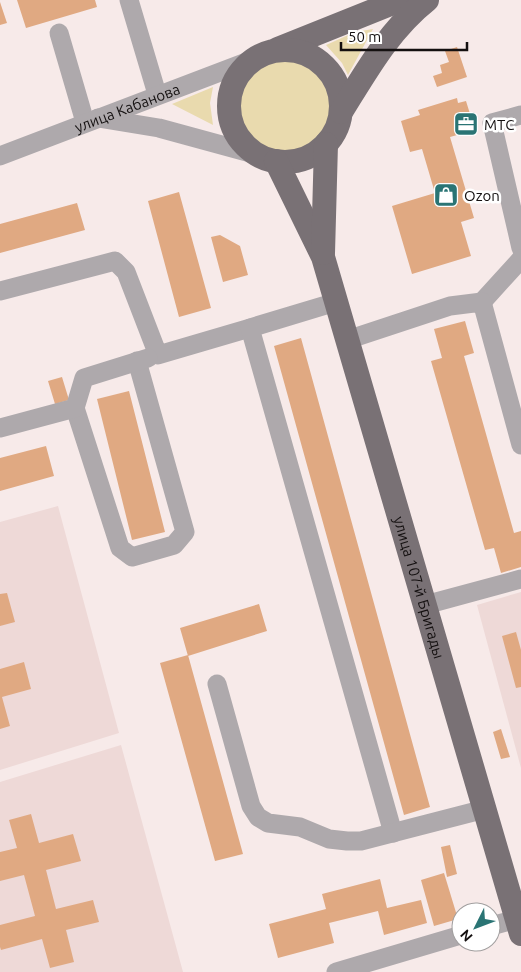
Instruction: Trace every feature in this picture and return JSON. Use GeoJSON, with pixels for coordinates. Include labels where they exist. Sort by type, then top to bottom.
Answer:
{"type":"FeatureCollection","features":[{"type":"Feature","properties":{"kind":"main road"},"geometry":{"type":"LineString","coordinates":[[341,112],[340,94],[333,78],[322,64],[307,54],[289,50],[263,55],[240,72],[231,89],[228,108],[233,127],[243,143],[267,158],[295,161],[312,155],[326,144],[336,129],[341,112],[389,37],[416,8],[427,0]]}},
{"type":"Feature","properties":{"kind":"main road","name":"улица Кабанова"},"geometry":{"type":"LineString","coordinates":[[263,55],[393,1]]}},
{"type":"Feature","properties":{"kind":"main road"},"geometry":{"type":"LineString","coordinates":[[323,257],[326,144]]}},
{"type":"Feature","properties":{"kind":"main road"},"geometry":{"type":"LineString","coordinates":[[267,158],[323,257]]}},
{"type":"Feature","properties":{"kind":"main road","name":"улица 107-й Бригады"},"geometry":{"type":"LineString","coordinates":[[323,257],[520,923]]}},
{"type":"Feature","properties":{"kind":"street"},"geometry":{"type":"LineString","coordinates":[[129,0],[157,94]]}},
{"type":"Feature","properties":{"kind":"street"},"geometry":{"type":"LineString","coordinates":[[59,33],[91,120],[159,128],[267,158]]}},
{"type":"Feature","properties":{"kind":"street","name":"улица Кабанова"},"geometry":{"type":"LineString","coordinates":[[0,156],[157,94],[263,55]]}},
{"type":"Feature","properties":{"kind":"street"},"geometry":{"type":"LineString","coordinates":[[521,116],[492,123],[521,248]]}},
{"type":"Feature","properties":{"kind":"street"},"geometry":{"type":"LineString","coordinates":[[347,340],[450,306],[482,302],[521,259]]}},
{"type":"Feature","properties":{"kind":"street"},"geometry":{"type":"LineString","coordinates":[[0,290],[115,261],[126,272],[158,355]]}},
{"type":"Feature","properties":{"kind":"street"},"geometry":{"type":"LineString","coordinates":[[137,362],[185,532],[174,545],[132,557],[120,548],[76,408],[84,378],[158,355],[336,302]]}},
{"type":"Feature","properties":{"kind":"street"},"geometry":{"type":"LineString","coordinates":[[482,302],[521,446]]}},
{"type":"Feature","properties":{"kind":"street"},"geometry":{"type":"LineString","coordinates":[[250,328],[393,832]]}},
{"type":"Feature","properties":{"kind":"street"},"geometry":{"type":"LineString","coordinates":[[0,428],[76,408]]}},
{"type":"Feature","properties":{"kind":"street"},"geometry":{"type":"LineString","coordinates":[[425,605],[521,579]]}},
{"type":"Feature","properties":{"kind":"street"},"geometry":{"type":"LineString","coordinates":[[217,684],[251,806],[258,817],[268,823],[300,827],[329,839],[361,841],[485,809]]}},
{"type":"Feature","properties":{"kind":"street"},"geometry":{"type":"LineString","coordinates":[[501,925],[520,923]]}},
{"type":"Feature","properties":{"kind":"street"},"geometry":{"type":"LineString","coordinates":[[336,972],[451,938]]}},
{"type":"Feature","properties":{"kind":"shaded area"},"geometry":{"type":"Polygon","coordinates":[[[373,29],[348,75],[342,63],[326,45],[355,32],[373,29]]]}},
{"type":"Feature","properties":{"kind":"shaded area"},"geometry":{"type":"Polygon","coordinates":[[[285,61],[302,65],[317,74],[326,89],[330,106],[326,123],[317,138],[302,147],[285,151],[268,147],[253,138],[244,123],[240,106],[244,89],[253,74],[268,65],[285,61]]]}},
{"type":"Feature","properties":{"kind":"shaded area"},"geometry":{"type":"Polygon","coordinates":[[[213,87],[210,103],[213,125],[172,104],[213,87]]]}},
{"type":"Feature","properties":{"kind":"shaded area"},"geometry":{"type":"Polygon","coordinates":[[[58,506],[119,733],[0,770],[0,522],[58,506]]]}},
{"type":"Feature","properties":{"kind":"shaded area"},"geometry":{"type":"Polygon","coordinates":[[[521,592],[521,768],[477,605],[521,592]]]}},
{"type":"Feature","properties":{"kind":"shaded area"},"geometry":{"type":"Polygon","coordinates":[[[121,745],[183,972],[0,972],[0,782],[121,745]]]}},
{"type":"Feature","properties":{"kind":"building"},"geometry":{"type":"Polygon","coordinates":[[[17,0],[95,0],[97,7],[26,28],[17,0]]]}},
{"type":"Feature","properties":{"kind":"building"},"geometry":{"type":"Polygon","coordinates":[[[0,2],[7,23],[0,25],[0,2]]]}},
{"type":"Feature","properties":{"kind":"building"},"geometry":{"type":"Polygon","coordinates":[[[457,47],[467,77],[437,87],[433,76],[442,73],[440,65],[449,62],[445,51],[457,47]]]}},
{"type":"Feature","properties":{"kind":"building"},"geometry":{"type":"Polygon","coordinates":[[[457,98],[458,103],[466,101],[475,130],[450,137],[474,218],[461,222],[471,256],[412,274],[392,206],[435,193],[422,149],[410,152],[401,121],[420,115],[418,110],[457,98]]]}},
{"type":"Feature","properties":{"kind":"building"},"geometry":{"type":"Polygon","coordinates":[[[179,192],[211,308],[179,317],[148,201],[179,192]]]}},
{"type":"Feature","properties":{"kind":"building"},"geometry":{"type":"Polygon","coordinates":[[[77,203],[85,230],[0,253],[0,224],[77,203]]]}},
{"type":"Feature","properties":{"kind":"building"},"geometry":{"type":"Polygon","coordinates":[[[220,235],[240,246],[248,275],[223,282],[211,237],[220,235]]]}},
{"type":"Feature","properties":{"kind":"building"},"geometry":{"type":"Polygon","coordinates":[[[465,321],[474,353],[464,356],[514,533],[521,531],[521,567],[501,573],[494,548],[485,550],[431,361],[442,358],[434,329],[465,321]]]}},
{"type":"Feature","properties":{"kind":"building"},"geometry":{"type":"Polygon","coordinates":[[[301,338],[430,807],[404,815],[274,346],[301,338]]]}},
{"type":"Feature","properties":{"kind":"building"},"geometry":{"type":"Polygon","coordinates":[[[62,377],[69,400],[55,404],[48,381],[62,377]]]}},
{"type":"Feature","properties":{"kind":"building"},"geometry":{"type":"Polygon","coordinates":[[[129,391],[165,532],[132,540],[97,399],[129,391]]]}},
{"type":"Feature","properties":{"kind":"building"},"geometry":{"type":"Polygon","coordinates":[[[46,446],[54,476],[0,491],[0,458],[46,446]]]}},
{"type":"Feature","properties":{"kind":"building"},"geometry":{"type":"Polygon","coordinates":[[[7,593],[15,622],[0,626],[0,594],[7,593]]]}},
{"type":"Feature","properties":{"kind":"building"},"geometry":{"type":"Polygon","coordinates":[[[259,604],[267,631],[188,656],[180,628],[259,604]]]}},
{"type":"Feature","properties":{"kind":"building"},"geometry":{"type":"Polygon","coordinates":[[[516,632],[521,650],[521,687],[516,688],[502,636],[516,632]]]}},
{"type":"Feature","properties":{"kind":"building"},"geometry":{"type":"Polygon","coordinates":[[[188,655],[243,854],[215,861],[160,663],[188,655]]]}},
{"type":"Feature","properties":{"kind":"building"},"geometry":{"type":"Polygon","coordinates":[[[24,662],[31,689],[2,697],[10,726],[0,729],[0,669],[24,662]]]}},
{"type":"Feature","properties":{"kind":"building"},"geometry":{"type":"Polygon","coordinates":[[[501,729],[510,757],[501,759],[493,732],[501,729]]]}},
{"type":"Feature","properties":{"kind":"building"},"geometry":{"type":"Polygon","coordinates":[[[31,814],[39,843],[73,834],[81,861],[46,870],[56,909],[93,900],[99,922],[66,930],[74,962],[50,968],[42,939],[1,950],[0,947],[0,925],[35,916],[24,875],[0,881],[0,852],[17,848],[9,820],[31,814]]]}},
{"type":"Feature","properties":{"kind":"building"},"geometry":{"type":"Polygon","coordinates":[[[450,845],[457,874],[447,877],[441,847],[450,845]]]}},
{"type":"Feature","properties":{"kind":"building"},"geometry":{"type":"Polygon","coordinates":[[[444,873],[453,902],[451,902],[451,921],[434,926],[421,880],[444,873]]]}},
{"type":"Feature","properties":{"kind":"building"},"geometry":{"type":"Polygon","coordinates":[[[380,879],[387,908],[421,900],[427,923],[384,935],[378,911],[329,923],[334,943],[278,958],[269,924],[326,909],[322,894],[380,879]]]}},
{"type":"Feature","properties":{"kind":"place","name":"МТС"},"geometry":{"type":"Point","coordinates":[466,124]}},
{"type":"Feature","properties":{"kind":"place","name":"Ozon"},"geometry":{"type":"Point","coordinates":[446,195]}}]}
